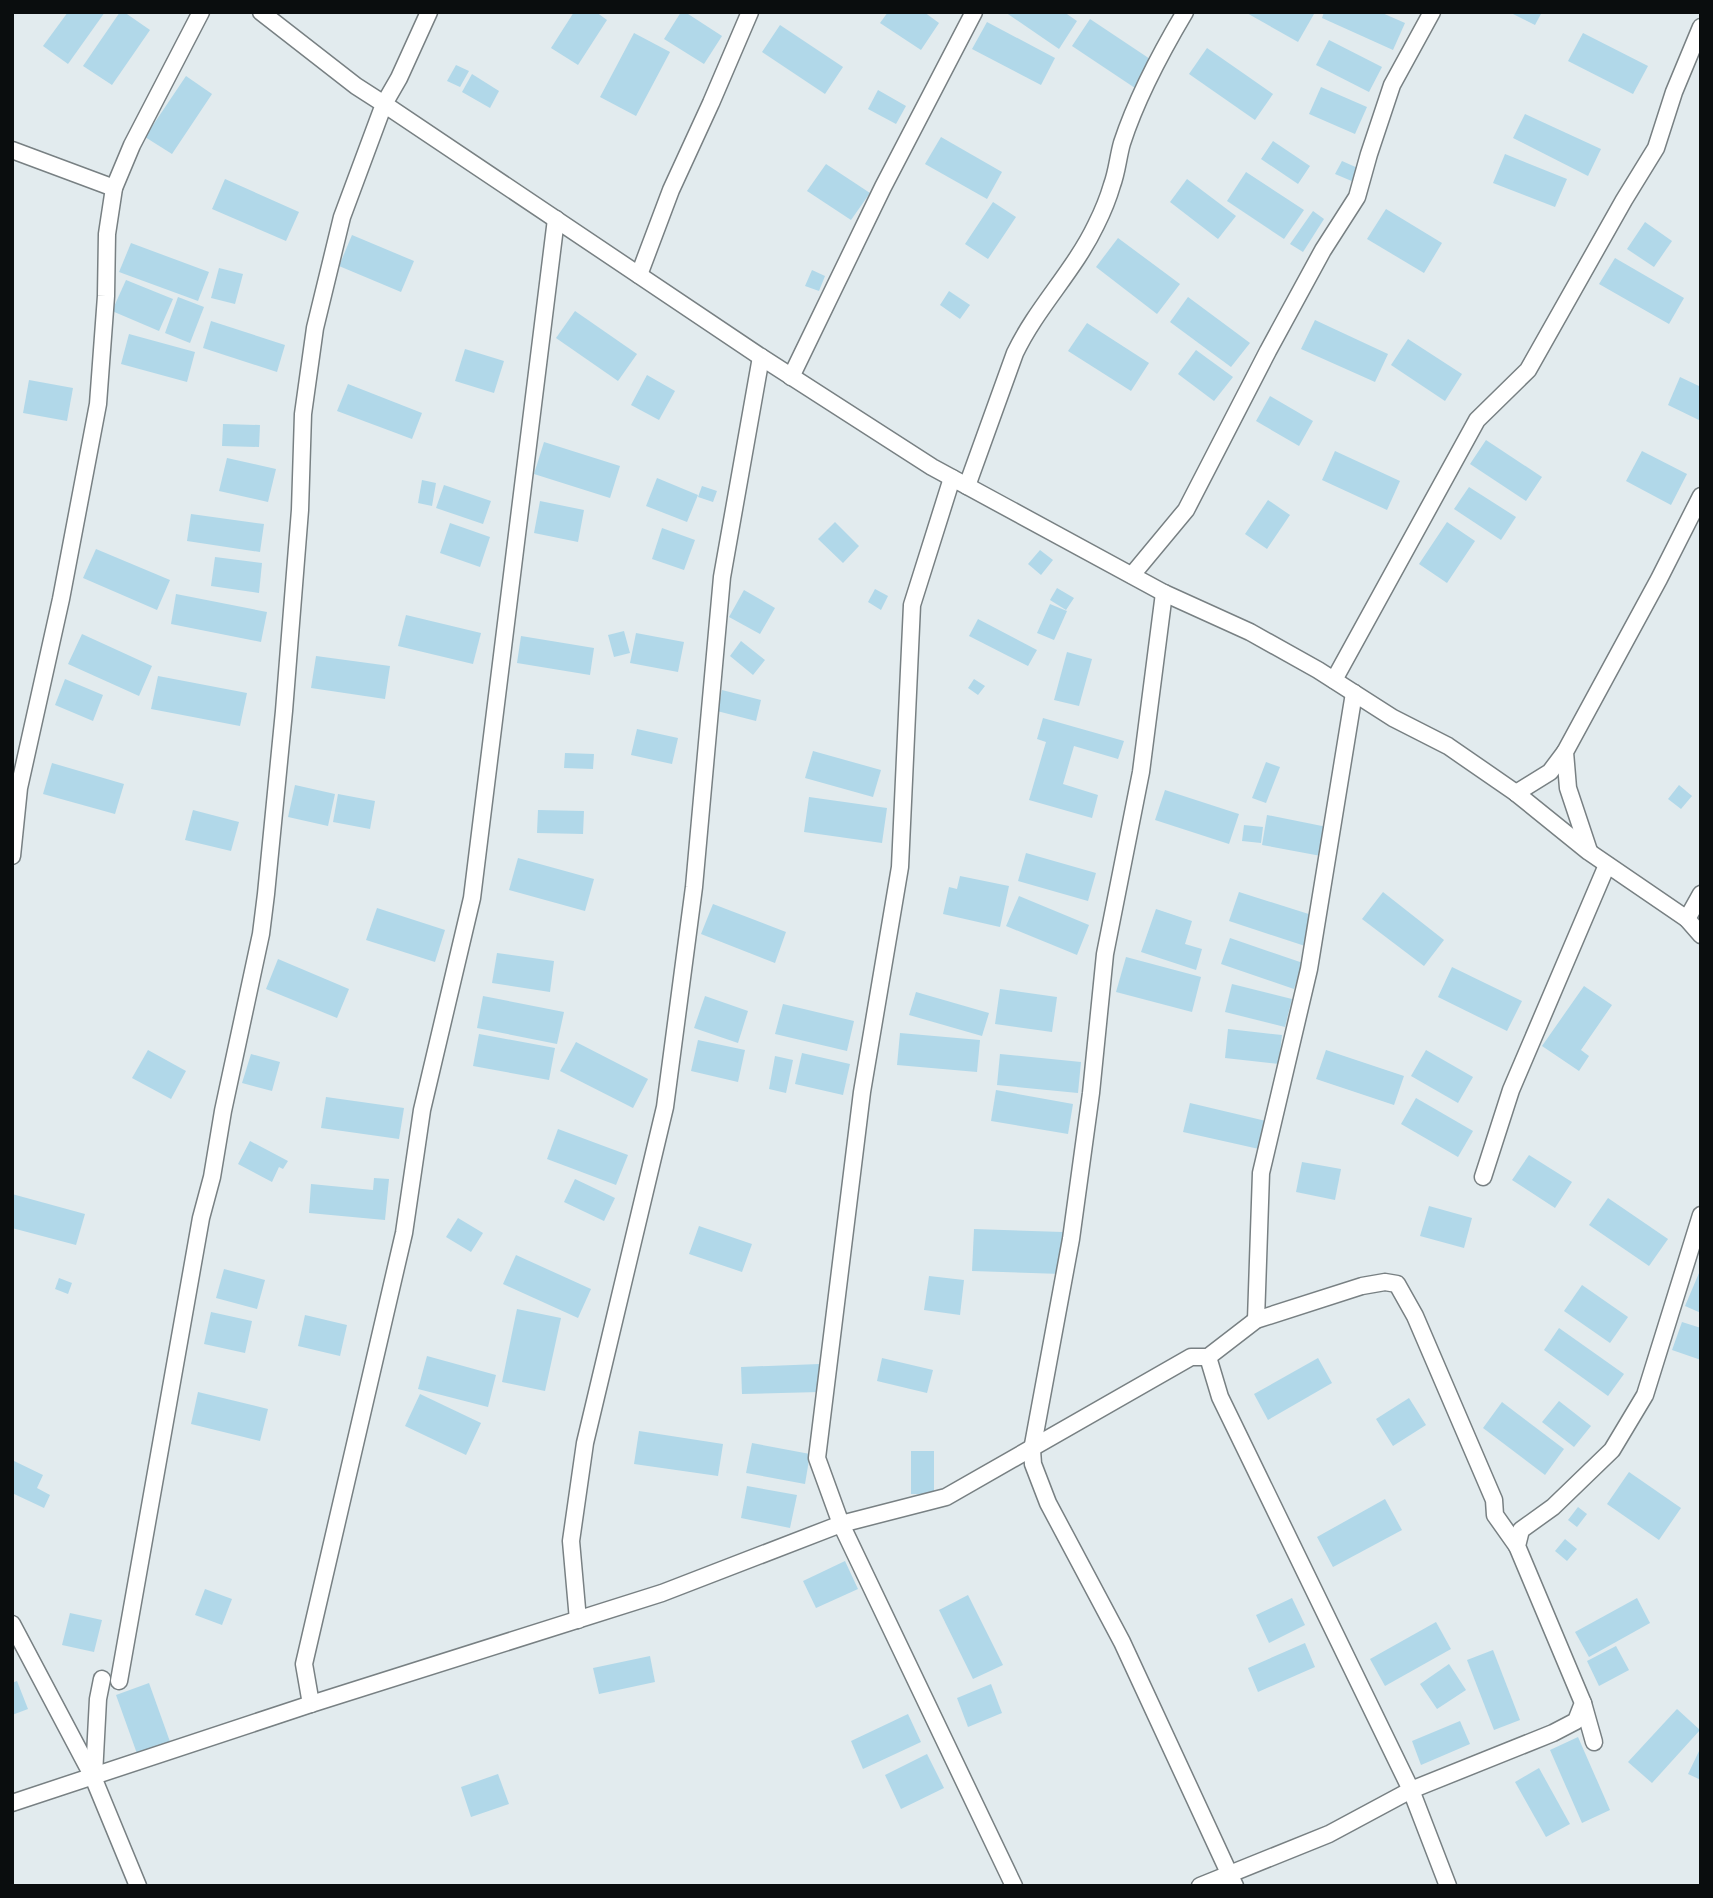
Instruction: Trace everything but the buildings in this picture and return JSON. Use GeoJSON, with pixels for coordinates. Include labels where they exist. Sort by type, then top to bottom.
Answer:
{"type":"FeatureCollection","features":[{"type":"Feature","properties":{"kind":"street"},"geometry":{"type":"LineString","coordinates":[[12,856],[19,788],[61,599],[99,404],[107,234],[114,188],[132,145],[201,12]]}},
{"type":"Feature","properties":{"kind":"street"},"geometry":{"type":"LineString","coordinates":[[261,12],[356,86],[791,377],[959,482],[1164,593],[1250,632],[1334,680],[1393,718],[1448,746],[1516,793],[1589,852],[1687,919],[1701,935]]}},
{"type":"Feature","properties":{"kind":"street"},"geometry":{"type":"LineString","coordinates":[[93,1777],[98,1699],[111,1680],[201,1218],[212,1177],[223,1111],[261,934],[285,711],[300,510],[303,414],[315,328],[342,217],[384,104],[400,78],[429,12]]}},
{"type":"Feature","properties":{"kind":"street"},"geometry":{"type":"LineString","coordinates":[[639,275],[671,190],[750,12]]}},
{"type":"Feature","properties":{"kind":"street"},"geometry":{"type":"LineString","coordinates":[[791,377],[883,187],[974,12]]}},
{"type":"Feature","properties":{"kind":"street"},"geometry":{"type":"LineString","coordinates":[[1014,1886],[841,1524],[817,1458],[862,1092],[900,867],[912,605],[959,482],[1015,353],[1025,333],[1071,269],[1096,226],[1112,186],[1122,144],[1141,95],[1160,54],[1185,12]]}},
{"type":"Feature","properties":{"kind":"street"},"geometry":{"type":"LineString","coordinates":[[1132,575],[1186,510],[1323,250],[1357,197],[1368,154],[1392,85],[1432,12]]}},
{"type":"Feature","properties":{"kind":"street"},"geometry":{"type":"LineString","coordinates":[[1334,680],[1477,420],[1528,370],[1656,148],[1674,92],[1701,27]]}},
{"type":"Feature","properties":{"kind":"street"},"geometry":{"type":"LineString","coordinates":[[12,150],[114,188]]}},
{"type":"Feature","properties":{"kind":"street"},"geometry":{"type":"LineString","coordinates":[[311,1704],[304,1664],[404,1233],[422,1111],[472,898],[556,219]]}},
{"type":"Feature","properties":{"kind":"street"},"geometry":{"type":"LineString","coordinates":[[578,1620],[571,1541],[585,1443],[665,1107],[694,887],[722,577],[761,357]]}},
{"type":"Feature","properties":{"kind":"street"},"geometry":{"type":"LineString","coordinates":[[1516,793],[1550,772],[1565,752],[1659,579],[1701,495]]}},
{"type":"Feature","properties":{"kind":"street"},"geometry":{"type":"LineString","coordinates":[[1164,593],[1141,772],[1105,954],[1091,1093],[1071,1239],[1032,1450],[1033,1464],[1048,1503],[1122,1642],[1232,1880]]}},
{"type":"Feature","properties":{"kind":"street"},"geometry":{"type":"LineString","coordinates":[[1256,1320],[1261,1173],[1309,969],[1354,693]]}},
{"type":"Feature","properties":{"kind":"street"},"geometry":{"type":"LineString","coordinates":[[1565,752],[1567,788],[1589,852]]}},
{"type":"Feature","properties":{"kind":"street"},"geometry":{"type":"LineString","coordinates":[[1483,1177],[1511,1090],[1607,865]]}},
{"type":"Feature","properties":{"kind":"street"},"geometry":{"type":"LineString","coordinates":[[1687,919],[1701,894]]}},
{"type":"Feature","properties":{"kind":"street"},"geometry":{"type":"LineString","coordinates":[[1517,1546],[1521,1531],[1553,1507],[1612,1450],[1645,1395],[1701,1215]]}},
{"type":"Feature","properties":{"kind":"street"},"geometry":{"type":"LineString","coordinates":[[12,1803],[311,1704],[662,1593],[841,1524],[946,1497],[1191,1357],[1208,1357],[1256,1320],[1362,1286],[1385,1282],[1396,1284],[1415,1316],[1494,1500],[1495,1515],[1517,1546],[1583,1703],[1594,1742]]}},
{"type":"Feature","properties":{"kind":"street"},"geometry":{"type":"LineString","coordinates":[[1208,1357],[1220,1397],[1411,1790],[1448,1886]]}},
{"type":"Feature","properties":{"kind":"street"},"geometry":{"type":"LineString","coordinates":[[12,1624],[93,1777],[138,1886]]}},
{"type":"Feature","properties":{"kind":"street"},"geometry":{"type":"LineString","coordinates":[[1200,1886],[1232,1880],[1329,1834],[1411,1790],[1553,1733],[1576,1721],[1583,1703]]}}]}
